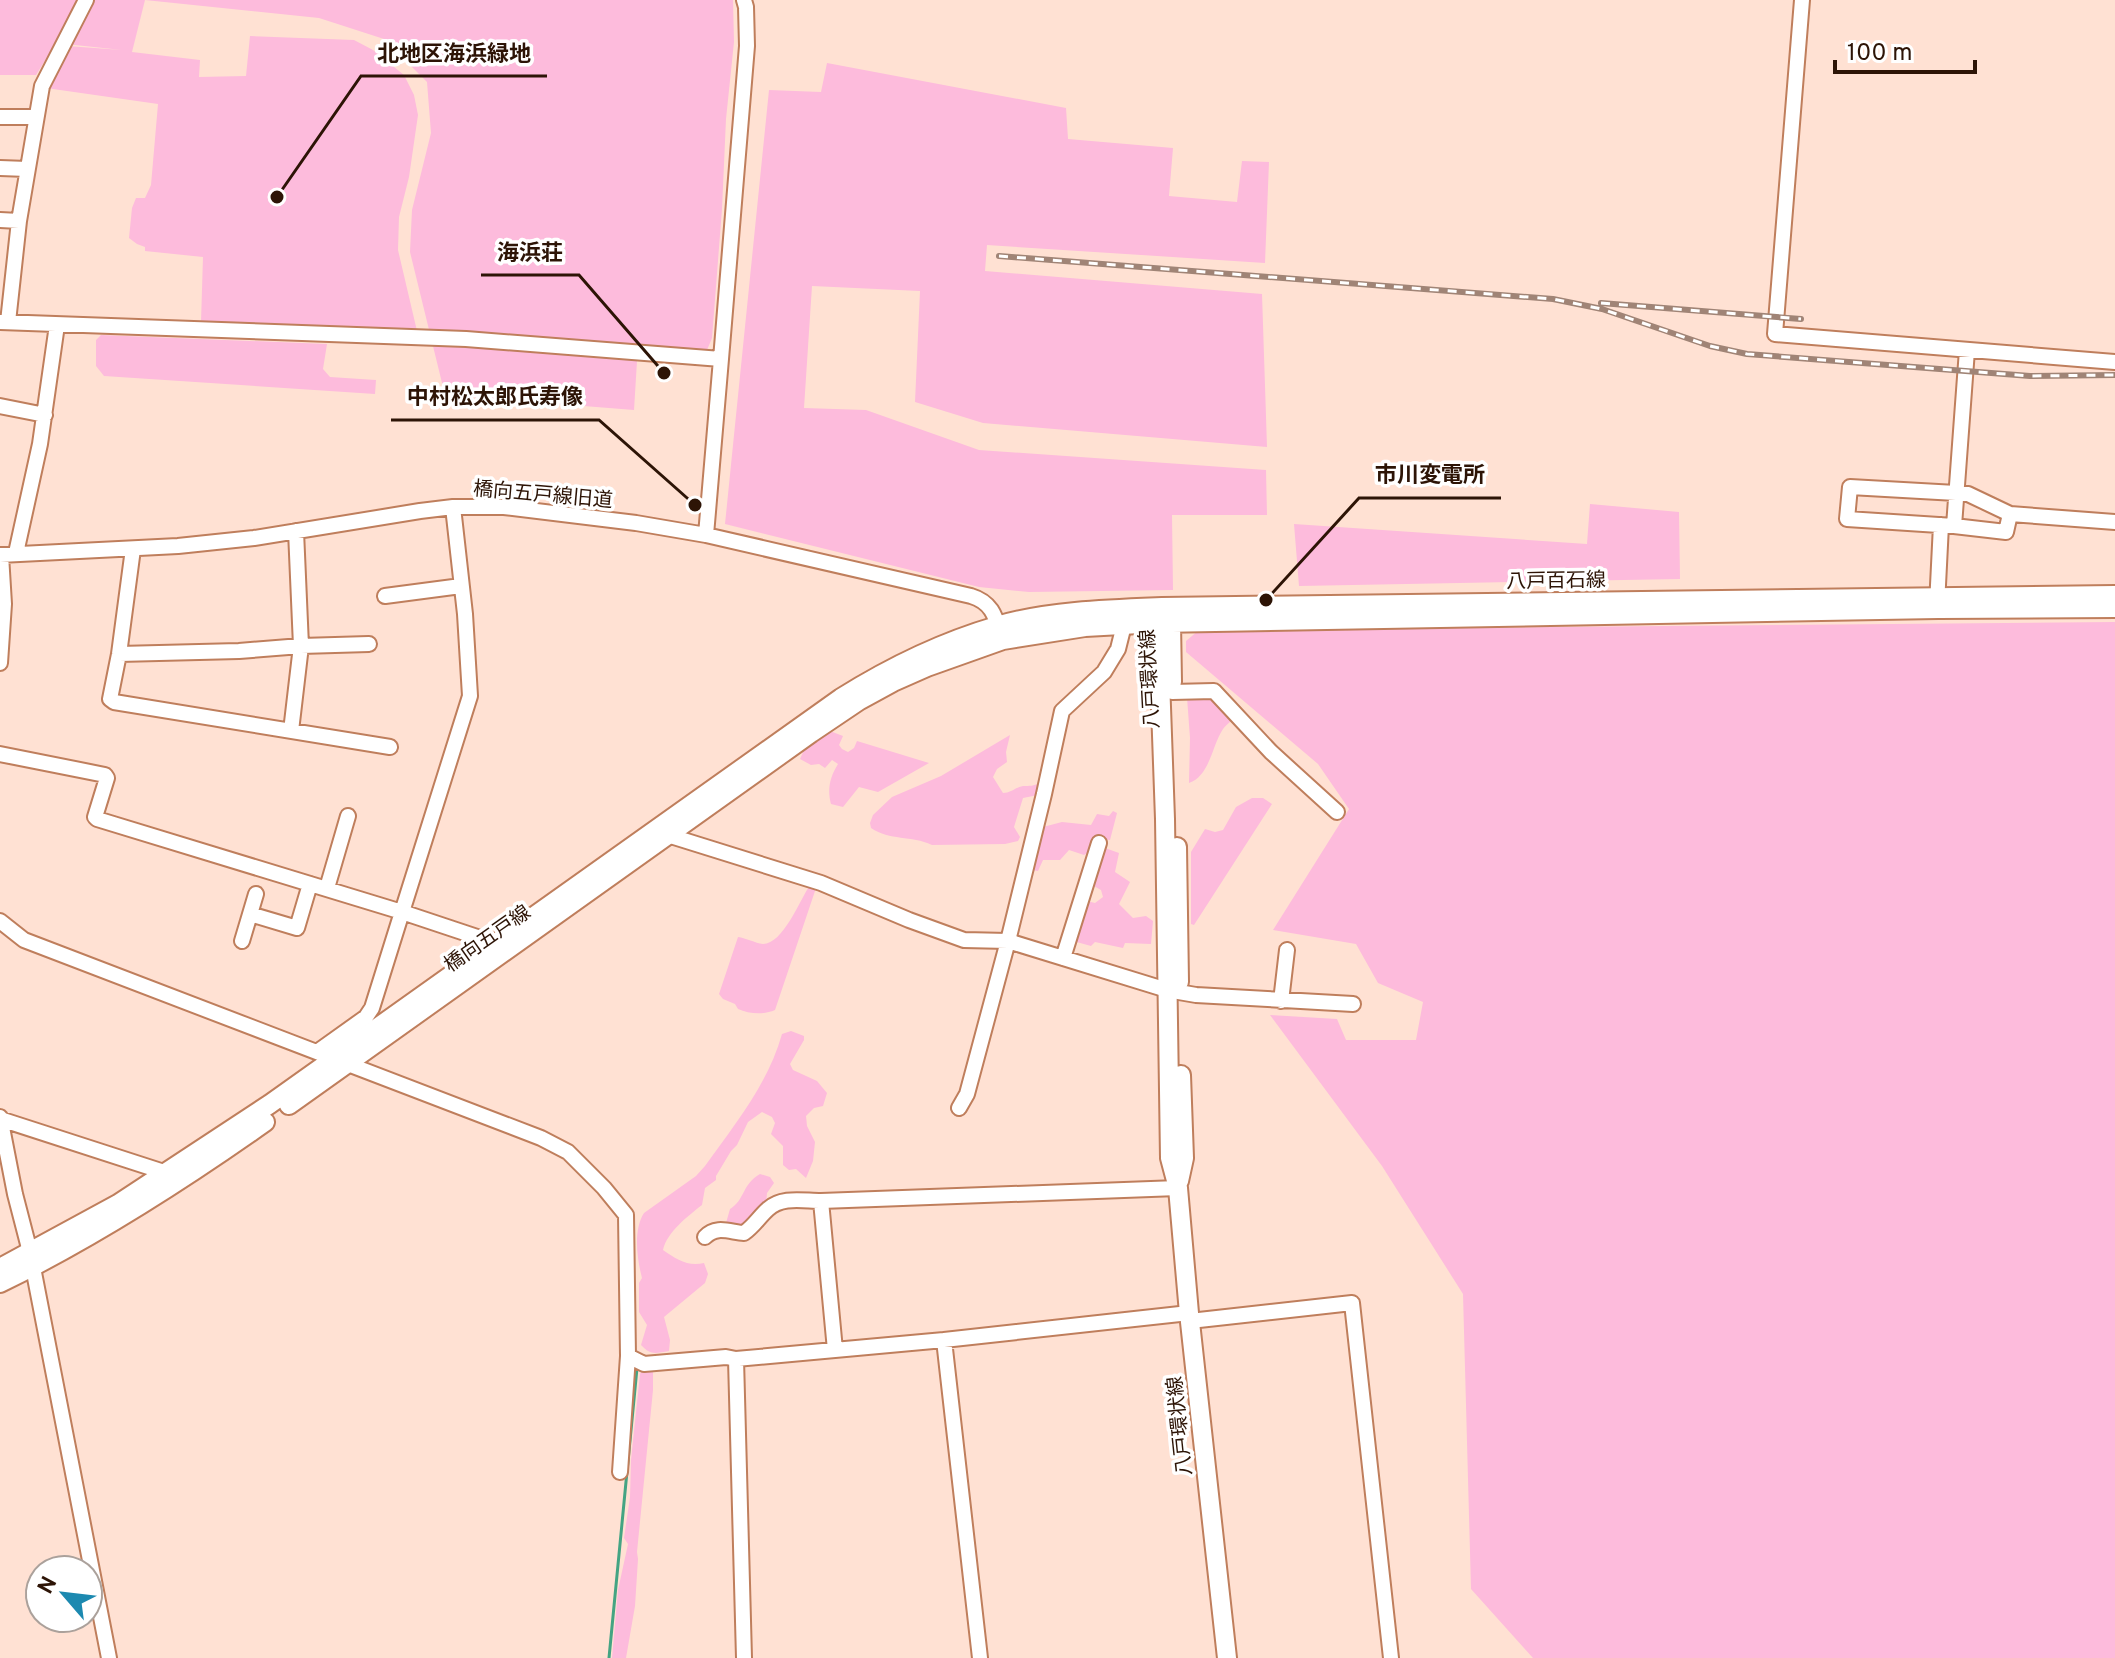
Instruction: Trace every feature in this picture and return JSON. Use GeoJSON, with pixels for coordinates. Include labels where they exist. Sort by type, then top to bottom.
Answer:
{"type":"FeatureCollection","features":[{"type":"Feature","properties":{"kind":"main road","name":"八戸百石線"},"geometry":{"type":"LineString","coordinates":[[1001,632],[1087,612],[1164,617],[1937,603],[2115,595]]}},
{"type":"Feature","properties":{"kind":"main road","name":"八戸百石線"},"geometry":{"type":"LineString","coordinates":[[1937,603],[2115,608]]}},
{"type":"Feature","properties":{"kind":"main road","name":"八戸百石線"},"geometry":{"type":"LineString","coordinates":[[1001,632],[1124,625],[1164,617]]}},
{"type":"Feature","properties":{"kind":"main road","name":"八戸環状線"},"geometry":{"type":"LineString","coordinates":[[1164,617],[1172,692],[1177,831],[1173,991]]}},
{"type":"Feature","properties":{"kind":"main road","name":"八戸環状線"},"geometry":{"type":"LineString","coordinates":[[1164,617],[1165,819],[1184,1158],[1178,1188],[1189,1317],[1227,1658]]}},
{"type":"Feature","properties":{"kind":"main road","name":"橋向五戸線"},"geometry":{"type":"LineString","coordinates":[[0,1283],[270,1104],[336,1052],[503,945],[662,833],[804,722],[864,683],[918,655],[1001,632]]}},
{"type":"Feature","properties":{"kind":"main road","name":"橋向五戸線"},"geometry":{"type":"LineString","coordinates":[[0,1268],[32,1259],[126,1214],[189,1175],[336,1052]]}},
{"type":"Feature","properties":{"kind":"street"},"geometry":{"type":"LineString","coordinates":[[86,0],[42,86],[4,322],[466,339],[721,359]]}},
{"type":"Feature","properties":{"kind":"street"},"geometry":{"type":"LineString","coordinates":[[706,535],[747,46],[744,0]]}},
{"type":"Feature","properties":{"kind":"street"},"geometry":{"type":"LineString","coordinates":[[1802,0],[1775,334],[2115,362]]}},
{"type":"Feature","properties":{"kind":"street"},"geometry":{"type":"LineString","coordinates":[[0,117],[36,117]]}},
{"type":"Feature","properties":{"kind":"street"},"geometry":{"type":"LineString","coordinates":[[0,168],[27,169]]}},
{"type":"Feature","properties":{"kind":"street"},"geometry":{"type":"LineString","coordinates":[[0,220],[19,221]]}},
{"type":"Feature","properties":{"kind":"street"},"geometry":{"type":"LineString","coordinates":[[0,663],[5,554],[45,415],[57,325]]}},
{"type":"Feature","properties":{"kind":"street"},"geometry":{"type":"LineString","coordinates":[[1937,603],[1947,526],[1956,493],[1967,350]]}},
{"type":"Feature","properties":{"kind":"street"},"geometry":{"type":"LineString","coordinates":[[0,406],[45,415]]}},
{"type":"Feature","properties":{"kind":"street"},"geometry":{"type":"LineString","coordinates":[[2010,514],[2006,532],[1847,519],[1850,487],[1968,494],[2010,514],[2115,522]]}},
{"type":"Feature","properties":{"kind":"street"},"geometry":{"type":"LineString","coordinates":[[336,1052],[372,1008],[470,696],[453,507]]}},
{"type":"Feature","properties":{"kind":"street","name":"橋向五戸線旧道"},"geometry":{"type":"LineString","coordinates":[[5,554],[133,549],[239,540],[453,507],[504,507],[706,535],[981,599],[994,612],[1001,632]]}},
{"type":"Feature","properties":{"kind":"street"},"geometry":{"type":"LineString","coordinates":[[291,731],[301,646],[296,531]]}},
{"type":"Feature","properties":{"kind":"street"},"geometry":{"type":"LineString","coordinates":[[133,549],[110,699],[390,747]]}},
{"type":"Feature","properties":{"kind":"street"},"geometry":{"type":"LineString","coordinates":[[385,596],[461,586]]}},
{"type":"Feature","properties":{"kind":"street"},"geometry":{"type":"LineString","coordinates":[[959,1108],[967,1094],[1008,941],[1062,711],[1104,672],[1118,649],[1124,625]]}},
{"type":"Feature","properties":{"kind":"street"},"geometry":{"type":"LineString","coordinates":[[119,654],[369,644]]}},
{"type":"Feature","properties":{"kind":"street"},"geometry":{"type":"LineString","coordinates":[[1172,692],[1214,691],[1271,752],[1337,812]]}},
{"type":"Feature","properties":{"kind":"street"},"geometry":{"type":"LineString","coordinates":[[0,754],[105,775],[107,778],[95,817],[97,819],[503,945]]}},
{"type":"Feature","properties":{"kind":"street"},"geometry":{"type":"LineString","coordinates":[[327,888],[348,816]]}},
{"type":"Feature","properties":{"kind":"street"},"geometry":{"type":"LineString","coordinates":[[662,833],[821,883],[964,940],[1008,941],[1173,991],[1196,995],[1353,1004]]}},
{"type":"Feature","properties":{"kind":"street"},"geometry":{"type":"LineString","coordinates":[[1063,958],[1099,843]]}},
{"type":"Feature","properties":{"kind":"street"},"geometry":{"type":"LineString","coordinates":[[250,914],[297,928],[310,884]]}},
{"type":"Feature","properties":{"kind":"street"},"geometry":{"type":"LineString","coordinates":[[242,941],[256,894]]}},
{"type":"Feature","properties":{"kind":"street"},"geometry":{"type":"LineString","coordinates":[[0,921],[24,940],[336,1052],[568,1152],[626,1215],[628,1356],[620,1472]]}},
{"type":"Feature","properties":{"kind":"street"},"geometry":{"type":"LineString","coordinates":[[1281,1001],[1287,950]]}},
{"type":"Feature","properties":{"kind":"street"},"geometry":{"type":"LineString","coordinates":[[109,1658],[32,1259],[0,1118],[167,1173]]}},
{"type":"Feature","properties":{"kind":"street"},"geometry":{"type":"LineString","coordinates":[[705,1237],[717,1229],[744,1233],[769,1207],[782,1200],[1178,1188]]}},
{"type":"Feature","properties":{"kind":"street"},"geometry":{"type":"LineString","coordinates":[[821,1201],[835,1350]]}},
{"type":"Feature","properties":{"kind":"street"},"geometry":{"type":"LineString","coordinates":[[628,1356],[644,1364],[726,1357],[736,1359],[1352,1303],[1391,1658]]}},
{"type":"Feature","properties":{"kind":"street"},"geometry":{"type":"LineString","coordinates":[[944,1340],[980,1658]]}},
{"type":"Feature","properties":{"kind":"street"},"geometry":{"type":"LineString","coordinates":[[736,1359],[744,1658]]}},
{"type":"Feature","properties":{"kind":"shaded area"},"geometry":{"type":"Polygon","coordinates":[[[0,0],[145,0],[132,52],[200,60],[199,77],[246,76],[250,36],[354,40],[373,50],[404,75],[414,95],[418,115],[409,177],[399,217],[398,250],[417,331],[201,322],[203,257],[145,251],[145,247],[129,238],[136,198],[145,198],[151,185],[158,104],[46,88],[67,46],[122,50],[56,43],[36,75],[0,75],[0,0]]]}},
{"type":"Feature","properties":{"kind":"shaded area"},"geometry":{"type":"Polygon","coordinates":[[[145,0],[733,0],[734,42],[726,119],[722,209],[712,338],[707,350],[638,345],[634,410],[470,397],[444,391],[410,252],[412,210],[431,133],[427,82],[384,39],[319,18],[145,0]]]}},
{"type":"Feature","properties":{"kind":"shaded area"},"geometry":{"type":"Polygon","coordinates":[[[827,63],[1066,108],[1068,139],[1173,148],[1169,196],[1237,202],[1242,161],[1269,162],[1265,263],[987,245],[985,271],[1262,294],[1267,447],[983,423],[915,402],[920,291],[812,286],[804,408],[866,410],[979,450],[1266,470],[1267,515],[1172,515],[1173,590],[1029,592],[979,587],[725,524],[769,90],[821,92],[827,63]]]}},
{"type":"Feature","properties":{"kind":"shaded area"},"geometry":{"type":"Polygon","coordinates":[[[101,335],[327,344],[323,369],[330,377],[376,380],[375,394],[104,376],[96,366],[96,340],[101,335]]]}},
{"type":"Feature","properties":{"kind":"shaded area"},"geometry":{"type":"Polygon","coordinates":[[[1590,504],[1679,512],[1680,579],[1299,586],[1294,524],[1587,544],[1590,504]]]}},
{"type":"Feature","properties":{"kind":"shaded area"},"geometry":{"type":"Polygon","coordinates":[[[2115,622],[2115,1658],[1533,1658],[1471,1589],[1463,1294],[1382,1166],[1270,1015],[1337,1019],[1346,1040],[1416,1040],[1423,1002],[1378,983],[1356,944],[1273,930],[1349,809],[1318,764],[1186,652],[1186,641],[1199,630],[2115,622]]]}},
{"type":"Feature","properties":{"kind":"shaded area"},"geometry":{"type":"Polygon","coordinates":[[[1212,694],[1232,720],[1219,736],[1202,774],[1189,783],[1187,697],[1212,694]]]}},
{"type":"Feature","properties":{"kind":"shaded area"},"geometry":{"type":"Polygon","coordinates":[[[830,731],[843,736],[839,745],[848,752],[857,741],[929,763],[878,792],[859,787],[843,807],[831,804],[830,783],[838,764],[832,760],[825,768],[800,759],[804,750],[830,731]]]}},
{"type":"Feature","properties":{"kind":"shaded area"},"geometry":{"type":"Polygon","coordinates":[[[1010,735],[1007,762],[997,769],[993,777],[1003,793],[1040,783],[1038,795],[1023,798],[1014,827],[1020,837],[1018,841],[932,845],[886,835],[871,828],[873,815],[892,797],[941,776],[1010,735]]]}},
{"type":"Feature","properties":{"kind":"shaded area"},"geometry":{"type":"Polygon","coordinates":[[[1252,798],[1263,798],[1272,804],[1194,925],[1191,924],[1191,852],[1205,829],[1215,832],[1223,830],[1236,807],[1252,798]]]}},
{"type":"Feature","properties":{"kind":"shaded area"},"geometry":{"type":"Polygon","coordinates":[[[1113,811],[1117,813],[1110,840],[1098,838],[1094,849],[1084,855],[1069,850],[1060,860],[1043,860],[1038,871],[1032,870],[1043,827],[1062,822],[1091,825],[1097,814],[1109,816],[1113,811]]]}},
{"type":"Feature","properties":{"kind":"shaded area"},"geometry":{"type":"Polygon","coordinates":[[[1105,848],[1119,853],[1115,872],[1130,882],[1119,904],[1133,918],[1146,916],[1153,921],[1151,944],[1125,943],[1123,948],[1095,942],[1091,946],[1073,941],[1087,901],[1095,903],[1103,897],[1101,890],[1092,885],[1105,848]]]}},
{"type":"Feature","properties":{"kind":"shaded area"},"geometry":{"type":"Polygon","coordinates":[[[810,885],[816,888],[775,1010],[747,1012],[723,999],[719,994],[738,937],[763,944],[777,937],[810,885]]]}},
{"type":"Feature","properties":{"kind":"shaded area"},"geometry":{"type":"Polygon","coordinates":[[[791,1031],[804,1036],[790,1064],[793,1070],[817,1081],[827,1093],[823,1106],[814,1108],[806,1116],[815,1142],[813,1161],[806,1178],[796,1169],[789,1170],[783,1165],[783,1146],[771,1134],[775,1123],[772,1117],[762,1112],[748,1122],[716,1180],[705,1188],[702,1205],[679,1225],[665,1243],[663,1250],[687,1263],[704,1263],[708,1274],[705,1283],[664,1317],[670,1340],[669,1351],[651,1352],[641,1345],[647,1325],[639,1312],[639,1283],[642,1278],[637,1245],[638,1228],[644,1213],[696,1176],[705,1166],[759,1087],[782,1034],[791,1031]]]}},
{"type":"Feature","properties":{"kind":"shaded area"},"geometry":{"type":"Polygon","coordinates":[[[760,1174],[770,1177],[774,1183],[767,1193],[766,1205],[746,1227],[730,1227],[726,1223],[730,1209],[760,1174]]]}},
{"type":"Feature","properties":{"kind":"shaded area"},"geometry":{"type":"Polygon","coordinates":[[[653,1368],[635,1606],[626,1658],[612,1658],[618,1590],[628,1544],[624,1538],[640,1374],[643,1369],[653,1368]]]}},
{"type":"Feature","properties":{"kind":"waterway"},"geometry":{"type":"LineString","coordinates":[[609,1658],[637,1368]]}},
{"type":"Feature","properties":{"kind":"railway"},"geometry":{"type":"LineString","coordinates":[[999,256],[1553,299],[1602,309],[1710,346],[1747,354],[2030,376],[2115,375]]}},
{"type":"Feature","properties":{"kind":"railway"},"geometry":{"type":"LineString","coordinates":[[1601,303],[1801,319]]}},
{"type":"Feature","properties":{"kind":"place","name":"北地区海浜緑地"},"geometry":{"type":"Point","coordinates":[277,197]}},
{"type":"Feature","properties":{"kind":"place","name":"海浜荘"},"geometry":{"type":"Point","coordinates":[664,373]}},
{"type":"Feature","properties":{"kind":"place","name":"中村松太郎氏寿像"},"geometry":{"type":"Point","coordinates":[695,505]}},
{"type":"Feature","properties":{"kind":"place","name":"市川変電所"},"geometry":{"type":"Point","coordinates":[1266,600]}}]}
